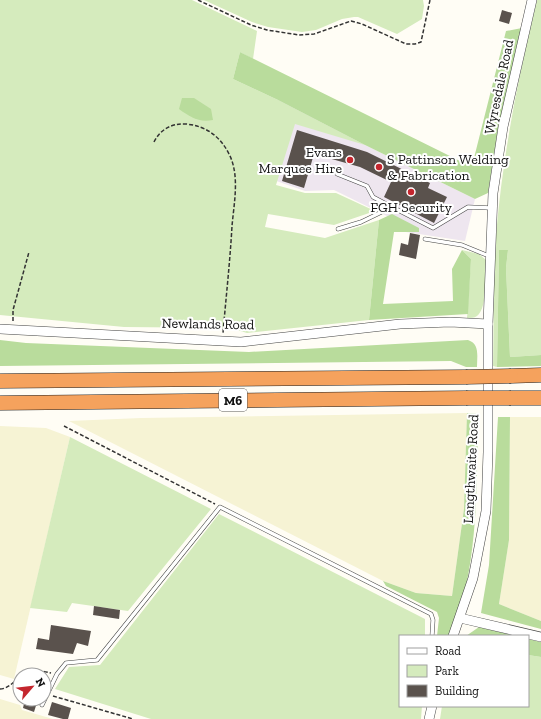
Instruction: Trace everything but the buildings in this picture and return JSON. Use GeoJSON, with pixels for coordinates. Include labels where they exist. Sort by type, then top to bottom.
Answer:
{"type":"FeatureCollection","features":[{"type":"Feature","properties":{"kind":"highway","name":"M6"},"geometry":{"type":"LineString","coordinates":[[0,381],[541,375]]}},
{"type":"Feature","properties":{"kind":"highway","name":"M6"},"geometry":{"type":"LineString","coordinates":[[0,403],[541,398]]}},
{"type":"Feature","properties":{"kind":"street","name":"Wyresdale Road"},"geometry":{"type":"LineString","coordinates":[[488,324],[493,193],[503,127],[532,0]]}},
{"type":"Feature","properties":{"kind":"street","name":"Newlands Road"},"geometry":{"type":"LineString","coordinates":[[0,329],[241,342],[400,324],[450,322],[488,324]]}},
{"type":"Feature","properties":{"kind":"street","name":"Langthwaite Road"},"geometry":{"type":"LineString","coordinates":[[453,635],[473,578],[486,511],[488,452],[488,324]]}},
{"type":"Feature","properties":{"kind":"street"},"geometry":{"type":"LineString","coordinates":[[460,618],[541,637]]}},
{"type":"Feature","properties":{"kind":"street"},"geometry":{"type":"LineString","coordinates":[[429,719],[432,707]]}},
{"type":"Feature","properties":{"kind":"lane"},"geometry":{"type":"LineString","coordinates":[[337,174],[367,186],[373,197],[433,228],[468,207],[493,208]]}},
{"type":"Feature","properties":{"kind":"lane"},"geometry":{"type":"LineString","coordinates":[[338,229],[361,222],[392,207]]}},
{"type":"Feature","properties":{"kind":"lane"},"geometry":{"type":"LineString","coordinates":[[425,239],[462,245],[490,256]]}},
{"type":"Feature","properties":{"kind":"lane"},"geometry":{"type":"LineString","coordinates":[[52,684],[57,674],[66,663],[97,660],[220,507],[431,614],[433,620],[432,635]]}},
{"type":"Feature","properties":{"kind":"path"},"geometry":{"type":"LineString","coordinates":[[198,0],[251,25],[267,30],[299,35],[314,34],[352,21],[406,44],[415,44],[421,42],[430,0]]}},
{"type":"Feature","properties":{"kind":"path"},"geometry":{"type":"LineString","coordinates":[[154,142],[159,132],[173,125],[196,125],[205,128],[214,134],[223,142],[230,155],[235,181],[230,262],[222,341]]}},
{"type":"Feature","properties":{"kind":"path"},"geometry":{"type":"LineString","coordinates":[[13,330],[13,310],[29,252]]}},
{"type":"Feature","properties":{"kind":"path"},"geometry":{"type":"LineString","coordinates":[[64,426],[220,507]]}},
{"type":"Feature","properties":{"kind":"path"},"geometry":{"type":"LineString","coordinates":[[52,673],[57,674]]}},
{"type":"Feature","properties":{"kind":"path"},"geometry":{"type":"LineString","coordinates":[[0,689],[3,689],[12,683]]}},
{"type":"Feature","properties":{"kind":"path"},"geometry":{"type":"LineString","coordinates":[[52,695],[133,719]]}},
{"type":"Feature","properties":{"kind":"shaded area"},"geometry":{"type":"Polygon","coordinates":[[[278,100],[475,199],[465,241],[386,229],[389,217],[334,190],[305,191],[262,176],[278,100]]]}},
{"type":"Feature","properties":{"kind":"shaded area"},"geometry":{"type":"Polygon","coordinates":[[[467,413],[464,509],[452,596],[416,593],[383,581],[69,421],[141,418],[467,413]]]}},
{"type":"Feature","properties":{"kind":"shaded area"},"geometry":{"type":"Polygon","coordinates":[[[510,417],[541,417],[541,621],[499,604],[509,540],[510,417]]]}},
{"type":"Feature","properties":{"kind":"shaded area"},"geometry":{"type":"Polygon","coordinates":[[[0,426],[46,428],[70,437],[17,667],[12,667],[12,678],[0,675],[0,426]]]}},
{"type":"Feature","properties":{"kind":"shaded area"},"geometry":{"type":"Polygon","coordinates":[[[0,699],[12,703],[12,707],[21,707],[22,710],[53,719],[0,719],[0,699]]]}},
{"type":"Feature","properties":{"kind":"green space"},"geometry":{"type":"Polygon","coordinates":[[[0,0],[192,0],[257,31],[253,59],[240,52],[233,79],[278,100],[365,145],[295,124],[276,185],[305,193],[336,193],[375,211],[334,225],[268,214],[265,227],[325,238],[379,220],[369,320],[247,333],[231,328],[124,327],[0,315],[0,0]]]}},
{"type":"Feature","properties":{"kind":"green space"},"geometry":{"type":"Polygon","coordinates":[[[204,0],[423,0],[424,6],[422,19],[397,34],[358,17],[342,19],[316,30],[302,32],[268,27],[252,22],[204,0]]]}},
{"type":"Feature","properties":{"kind":"green space"},"geometry":{"type":"Polygon","coordinates":[[[537,0],[541,0],[541,355],[510,357],[506,268],[508,250],[499,250],[497,367],[493,366],[494,263],[501,185],[523,61],[537,0]]]}},
{"type":"Feature","properties":{"kind":"green space"},"geometry":{"type":"Polygon","coordinates":[[[522,28],[498,129],[488,193],[475,199],[233,79],[240,52],[460,161],[474,158],[506,31],[522,28]]]}},
{"type":"Feature","properties":{"kind":"green space"},"geometry":{"type":"Polygon","coordinates":[[[182,98],[194,98],[211,109],[213,120],[199,120],[183,112],[179,109],[182,98]]]}},
{"type":"Feature","properties":{"kind":"green space"},"geometry":{"type":"Polygon","coordinates":[[[392,214],[419,228],[419,232],[394,232],[383,304],[453,301],[452,269],[462,250],[471,259],[468,314],[369,320],[379,220],[392,214]]]}},
{"type":"Feature","properties":{"kind":"green space"},"geometry":{"type":"Polygon","coordinates":[[[462,250],[479,254],[486,260],[483,306],[481,312],[472,318],[467,318],[471,259],[462,250]]]}},
{"type":"Feature","properties":{"kind":"green space"},"geometry":{"type":"Polygon","coordinates":[[[499,250],[508,250],[506,268],[510,357],[541,355],[541,366],[497,367],[499,250]]]}},
{"type":"Feature","properties":{"kind":"green space"},"geometry":{"type":"Polygon","coordinates":[[[0,340],[26,343],[249,352],[468,340],[476,347],[477,367],[466,367],[451,361],[0,366],[0,340]]]}},
{"type":"Feature","properties":{"kind":"green space"},"geometry":{"type":"Polygon","coordinates":[[[467,413],[478,414],[475,513],[470,562],[466,587],[457,620],[450,635],[437,635],[439,618],[437,612],[386,586],[383,581],[416,593],[452,596],[464,509],[467,413]]]}},
{"type":"Feature","properties":{"kind":"green space"},"geometry":{"type":"Polygon","coordinates":[[[498,417],[510,417],[509,540],[499,604],[541,621],[541,629],[481,613],[489,565],[498,417]]]}},
{"type":"Feature","properties":{"kind":"green space"},"geometry":{"type":"Polygon","coordinates":[[[70,437],[211,509],[128,611],[72,603],[67,612],[30,608],[70,437]]]}},
{"type":"Feature","properties":{"kind":"green space"},"geometry":{"type":"Polygon","coordinates":[[[219,514],[425,619],[425,635],[399,635],[399,707],[422,707],[421,719],[151,719],[55,689],[69,667],[100,665],[219,514]]]}},
{"type":"Feature","properties":{"kind":"green space"},"geometry":{"type":"Polygon","coordinates":[[[479,627],[512,635],[467,635],[479,627]]]}},
{"type":"Feature","properties":{"kind":"green space"},"geometry":{"type":"Polygon","coordinates":[[[529,639],[541,642],[541,657],[529,655],[529,639]]]}},
{"type":"Feature","properties":{"kind":"green space"},"geometry":{"type":"Polygon","coordinates":[[[529,655],[541,657],[541,719],[440,719],[442,707],[529,707],[529,655]]]}},
{"type":"Feature","properties":{"kind":"place","name":"Evans Marquee Hire"},"geometry":{"type":"Point","coordinates":[350,160]}},
{"type":"Feature","properties":{"kind":"place","name":"S Pattinson Welding & Fabrication"},"geometry":{"type":"Point","coordinates":[379,167]}},
{"type":"Feature","properties":{"kind":"place","name":"FGH Security"},"geometry":{"type":"Point","coordinates":[411,192]}}]}
